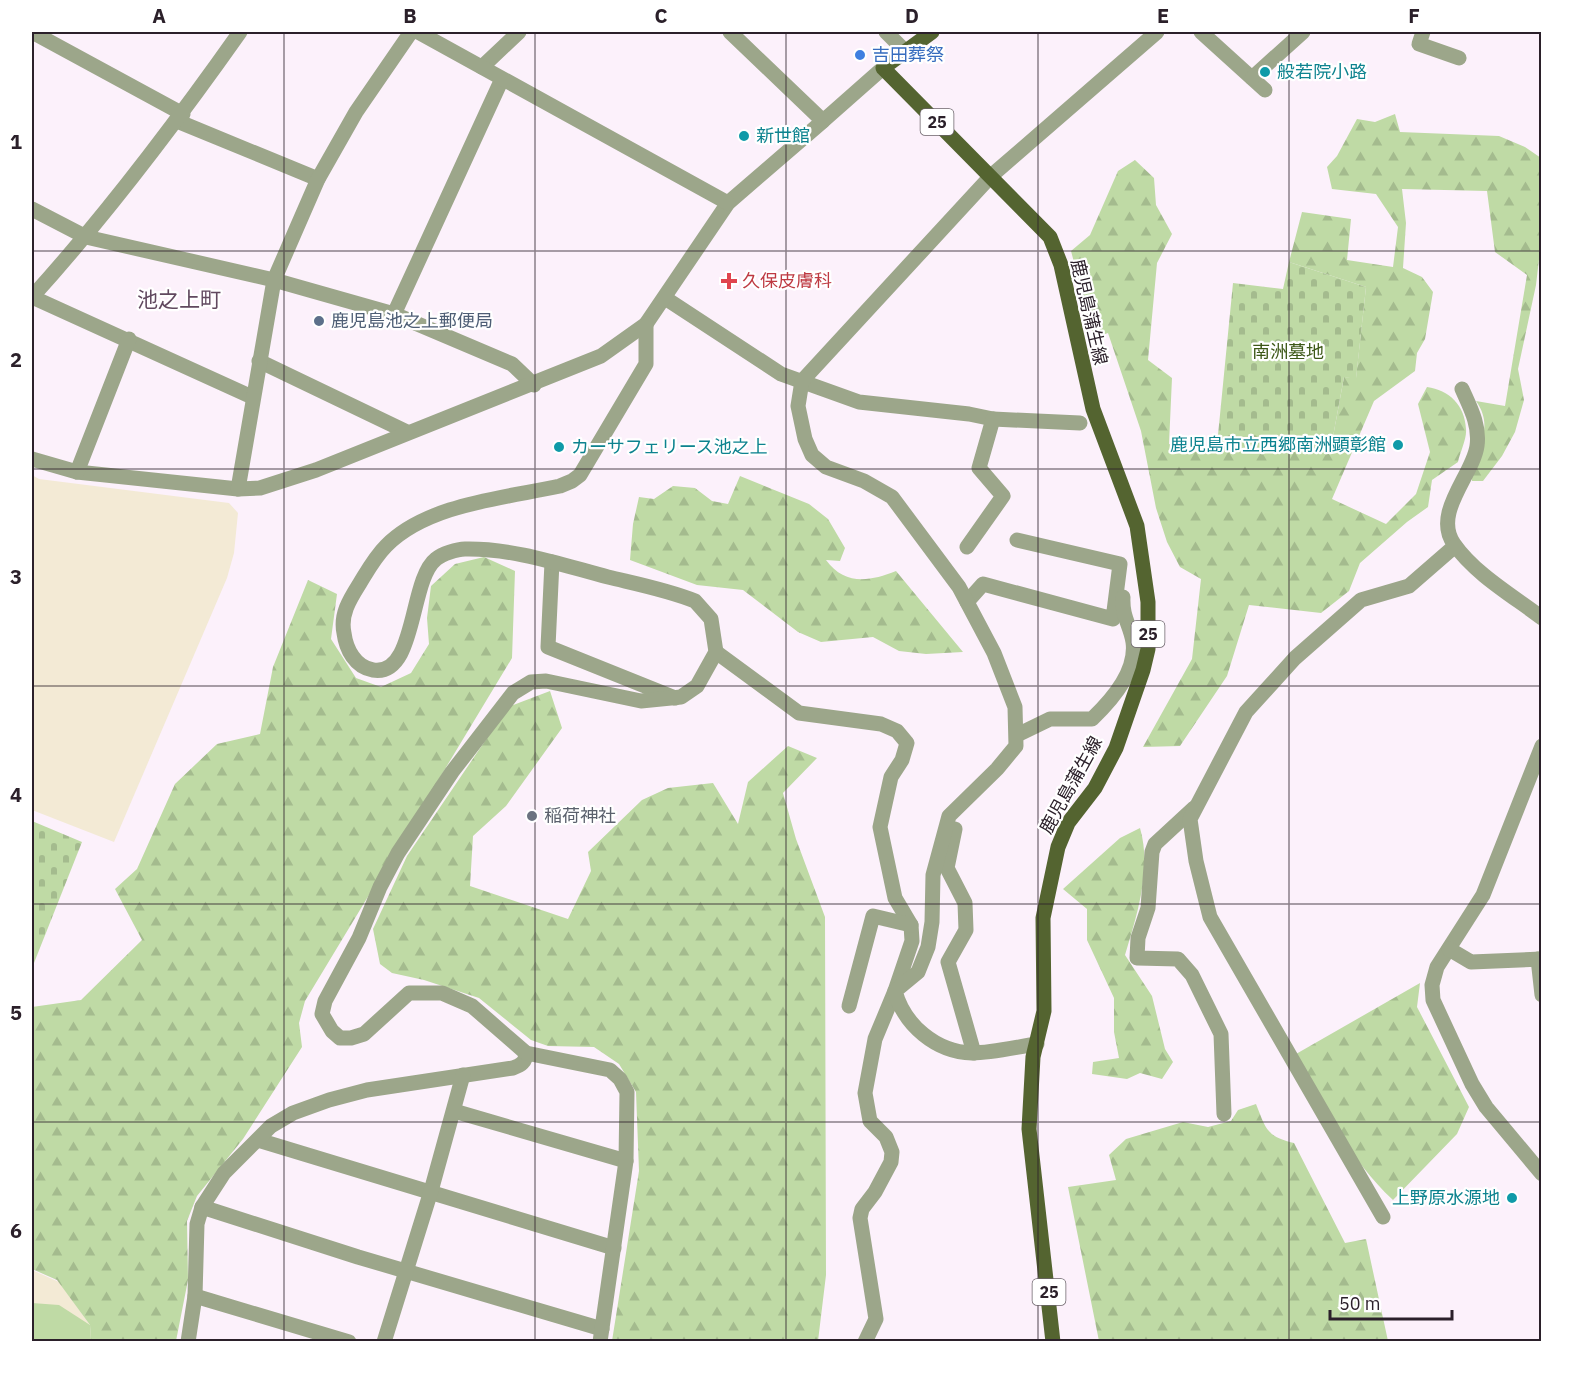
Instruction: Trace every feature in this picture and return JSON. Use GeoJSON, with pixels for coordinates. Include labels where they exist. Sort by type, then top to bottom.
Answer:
{"type":"FeatureCollection","features":[{"type":"Feature","properties":{"kind":"main road"},"geometry":{"type":"LineString","coordinates":[[884,68],[932,32]]}},
{"type":"Feature","properties":{"kind":"main road","name":"鹿児島蒲生線"},"geometry":{"type":"LineString","coordinates":[[884,68],[1050,237],[1060,265],[1087,389],[1137,526],[1148,602],[1148,649],[1143,670],[1116,748],[1095,788],[1068,823],[1058,847],[1043,918],[1044,1011],[1033,1057],[1030,1152],[1044,1242],[1053,1341]]}},
{"type":"Feature","properties":{"kind":"street"},"geometry":{"type":"LineString","coordinates":[[32,32],[180,118],[318,179]]}},
{"type":"Feature","properties":{"kind":"street"},"geometry":{"type":"LineString","coordinates":[[240,32],[180,118],[86,237],[32,297],[129,339],[252,397]]}},
{"type":"Feature","properties":{"kind":"street"},"geometry":{"type":"LineString","coordinates":[[238,489],[252,397],[274,280],[318,179],[356,112],[411,32]]}},
{"type":"Feature","properties":{"kind":"street"},"geometry":{"type":"LineString","coordinates":[[418,32],[728,203]]}},
{"type":"Feature","properties":{"kind":"street"},"geometry":{"type":"LineString","coordinates":[[482,67],[519,32]]}},
{"type":"Feature","properties":{"kind":"street"},"geometry":{"type":"LineString","coordinates":[[730,32],[823,121]]}},
{"type":"Feature","properties":{"kind":"street"},"geometry":{"type":"LineString","coordinates":[[886,32],[906,52]]}},
{"type":"Feature","properties":{"kind":"street"},"geometry":{"type":"LineString","coordinates":[[896,991],[918,972],[928,946],[932,922],[933,874],[949,816],[998,769],[1016,746],[1015,707],[1008,683],[967,602],[892,497],[864,481],[826,467],[812,455],[805,439],[798,406],[802,381],[991,176],[1157,32]]}},
{"type":"Feature","properties":{"kind":"street"},"geometry":{"type":"LineString","coordinates":[[1201,32],[1265,90]]}},
{"type":"Feature","properties":{"kind":"street"},"geometry":{"type":"LineString","coordinates":[[1252,78],[1303,32]]}},
{"type":"Feature","properties":{"kind":"street"},"geometry":{"type":"LineString","coordinates":[[1423,32],[1419,44],[1459,58]]}},
{"type":"Feature","properties":{"kind":"street"},"geometry":{"type":"LineString","coordinates":[[32,459],[77,472],[238,489],[260,488],[534,385],[601,357],[646,324],[728,203],[865,82],[884,68]]}},
{"type":"Feature","properties":{"kind":"street"},"geometry":{"type":"LineString","coordinates":[[394,314],[502,79]]}},
{"type":"Feature","properties":{"kind":"street"},"geometry":{"type":"LineString","coordinates":[[32,209],[86,237],[274,280],[394,314],[512,364],[534,385]]}},
{"type":"Feature","properties":{"kind":"street"},"geometry":{"type":"LineString","coordinates":[[665,298],[781,374],[859,402],[969,414],[993,419],[1080,423]]}},
{"type":"Feature","properties":{"kind":"street"},"geometry":{"type":"LineString","coordinates":[[202,1207],[601,1335],[626,1161],[627,1092],[620,1079],[610,1071],[526,1053],[472,1006],[442,993],[409,993],[364,1034],[351,1038],[340,1038],[326,1023],[322,1014],[325,1001],[344,969],[380,887],[398,853],[452,772],[513,693],[531,682],[546,681],[641,701],[675,698],[698,686],[716,652],[711,619],[695,602],[516,553],[478,549],[462,549],[437,558],[429,566],[419,589],[407,641],[400,656],[388,668],[373,670],[355,661],[347,648],[343,631],[346,605],[373,562],[402,533],[444,511],[560,486],[580,475],[646,364],[646,324]]}},
{"type":"Feature","properties":{"kind":"street"},"geometry":{"type":"LineString","coordinates":[[77,472],[129,339]]}},
{"type":"Feature","properties":{"kind":"street"},"geometry":{"type":"LineString","coordinates":[[259,361],[407,432]]}},
{"type":"Feature","properties":{"kind":"street"},"geometry":{"type":"LineString","coordinates":[[1462,389],[1476,419],[1478,447],[1452,503],[1447,525],[1455,546],[1466,559],[1542,618]]}},
{"type":"Feature","properties":{"kind":"street"},"geometry":{"type":"LineString","coordinates":[[967,547],[1004,496],[979,468],[993,419]]}},
{"type":"Feature","properties":{"kind":"street"},"geometry":{"type":"LineString","coordinates":[[967,602],[983,584],[1113,619],[1120,564],[1017,540]]}},
{"type":"Feature","properties":{"kind":"street"},"geometry":{"type":"LineString","coordinates":[[1383,1217],[1210,917],[1196,861],[1190,819],[1246,712],[1295,658],[1361,600],[1408,586],[1455,546]]}},
{"type":"Feature","properties":{"kind":"street"},"geometry":{"type":"LineString","coordinates":[[552,562],[548,647],[675,698]]}},
{"type":"Feature","properties":{"kind":"street"},"geometry":{"type":"LineString","coordinates":[[1017,735],[1050,719],[1092,719],[1112,700],[1129,666],[1134,646],[1130,628],[1123,615],[1124,564]]}},
{"type":"Feature","properties":{"kind":"street"},"geometry":{"type":"LineString","coordinates":[[716,652],[799,713],[881,724],[897,731],[907,743],[902,760],[891,777],[880,827],[895,898],[911,925],[912,941],[896,991],[875,1039],[866,1079],[867,1112],[870,1121],[886,1137],[892,1152],[888,1167],[875,1192],[862,1209],[860,1218],[876,1319],[865,1341]]}},
{"type":"Feature","properties":{"kind":"street"},"geometry":{"type":"LineString","coordinates":[[1542,746],[1483,895],[1437,967],[1432,985],[1433,1000],[1472,1084],[1486,1107],[1542,1173]]}},
{"type":"Feature","properties":{"kind":"street"},"geometry":{"type":"LineString","coordinates":[[1198,805],[1155,844],[1152,852],[1148,908],[1138,938],[1137,958],[1178,959],[1192,975],[1221,1035],[1224,1114]]}},
{"type":"Feature","properties":{"kind":"street"},"geometry":{"type":"LineString","coordinates":[[959,808],[947,868],[965,903],[966,930],[948,962],[974,1053]]}},
{"type":"Feature","properties":{"kind":"street"},"geometry":{"type":"LineString","coordinates":[[849,1006],[873,916],[911,925]]}},
{"type":"Feature","properties":{"kind":"street"},"geometry":{"type":"LineString","coordinates":[[1449,949],[1471,962],[1540,959],[1542,995]]}},
{"type":"Feature","properties":{"kind":"street"},"geometry":{"type":"LineString","coordinates":[[896,991],[900,1010],[935,1045],[974,1053],[1037,1044]]}},
{"type":"Feature","properties":{"kind":"street"},"geometry":{"type":"LineString","coordinates":[[188,1341],[195,1296],[197,1233],[202,1207],[224,1173],[271,1126],[293,1113],[367,1090],[513,1068],[521,1065],[526,1059],[526,1053]]}},
{"type":"Feature","properties":{"kind":"street"},"geometry":{"type":"LineString","coordinates":[[384,1341],[431,1191],[463,1075]]}},
{"type":"Feature","properties":{"kind":"street"},"geometry":{"type":"LineString","coordinates":[[454,1111],[626,1161]]}},
{"type":"Feature","properties":{"kind":"street"},"geometry":{"type":"LineString","coordinates":[[258,1140],[614,1248]]}},
{"type":"Feature","properties":{"kind":"street"},"geometry":{"type":"LineString","coordinates":[[195,1296],[349,1341]]}},
{"type":"Feature","properties":{"kind":"shaded area"},"geometry":{"type":"Polygon","coordinates":[[[32,475],[39,479],[229,503],[238,513],[234,553],[227,578],[114,842],[32,810],[32,475]]]}},
{"type":"Feature","properties":{"kind":"shaded area"},"geometry":{"type":"Polygon","coordinates":[[[32,1270],[59,1282],[90,1325],[91,1341],[32,1342],[32,1270]]]}},
{"type":"Feature","properties":{"kind":"green space"},"geometry":{"type":"Polygon","coordinates":[[[1395,114],[1400,132],[1499,136],[1525,147],[1541,158],[1542,234],[1536,285],[1518,369],[1524,400],[1515,432],[1502,456],[1483,481],[1472,481],[1484,431],[1482,412],[1476,401],[1505,406],[1527,275],[1495,252],[1487,191],[1402,189],[1406,223],[1403,268],[1422,277],[1433,292],[1425,339],[1417,353],[1415,371],[1374,401],[1332,499],[1386,524],[1416,494],[1430,452],[1418,404],[1427,387],[1449,395],[1463,413],[1466,433],[1458,462],[1432,480],[1428,507],[1360,563],[1349,591],[1321,613],[1249,605],[1227,676],[1180,746],[1143,747],[1192,659],[1201,579],[1180,567],[1167,542],[1156,508],[1141,431],[1108,333],[1094,338],[1071,251],[1090,235],[1118,171],[1135,160],[1154,178],[1156,205],[1172,234],[1157,263],[1148,360],[1172,378],[1169,444],[1204,454],[1217,445],[1330,453],[1344,377],[1356,378],[1366,287],[1289,262],[1302,212],[1351,219],[1347,260],[1393,267],[1398,227],[1376,194],[1332,189],[1327,167],[1337,156],[1357,119],[1375,122],[1395,114]]]}},
{"type":"Feature","properties":{"kind":"green space","name":"南洲墓地"},"geometry":{"type":"Polygon","coordinates":[[[1289,262],[1366,287],[1356,379],[1344,377],[1330,453],[1217,445],[1233,283],[1283,289],[1289,262]]]}},
{"type":"Feature","properties":{"kind":"green space"},"geometry":{"type":"Polygon","coordinates":[[[740,476],[809,504],[828,519],[845,548],[840,561],[826,560],[841,574],[867,579],[896,571],[963,652],[926,654],[899,651],[873,637],[821,642],[798,632],[743,590],[697,585],[630,560],[633,524],[639,497],[654,499],[673,486],[695,488],[712,501],[728,504],[740,476]]]}},
{"type":"Feature","properties":{"kind":"green space"},"geometry":{"type":"Polygon","coordinates":[[[484,557],[515,571],[512,658],[305,1001],[299,1023],[302,1047],[243,1139],[197,1196],[187,1221],[188,1280],[176,1341],[91,1341],[90,1325],[57,1280],[32,1269],[32,1007],[81,1000],[142,940],[115,889],[137,869],[175,784],[217,744],[260,734],[273,667],[308,580],[337,594],[331,639],[356,678],[381,687],[411,673],[429,644],[427,618],[431,586],[455,564],[484,557]]]}},
{"type":"Feature","properties":{"kind":"green space"},"geometry":{"type":"Polygon","coordinates":[[[550,691],[562,728],[506,806],[473,836],[470,886],[568,919],[591,871],[588,852],[642,800],[668,788],[713,783],[738,824],[748,782],[788,746],[817,758],[783,793],[796,839],[825,917],[826,1275],[818,1341],[612,1341],[639,1171],[636,1092],[619,1064],[594,1047],[548,1046],[531,1040],[479,998],[424,980],[392,973],[380,964],[373,929],[407,856],[508,707],[550,691]]]}},
{"type":"Feature","properties":{"kind":"green space"},"geometry":{"type":"Polygon","coordinates":[[[32,821],[82,842],[32,968],[32,821]]]}},
{"type":"Feature","properties":{"kind":"green space"},"geometry":{"type":"Polygon","coordinates":[[[1140,828],[1144,876],[1125,955],[1152,996],[1165,1049],[1173,1062],[1162,1079],[1140,1073],[1127,1079],[1092,1074],[1093,1062],[1119,1058],[1114,1032],[1114,998],[1087,940],[1087,909],[1063,889],[1120,838],[1140,828]]]}},
{"type":"Feature","properties":{"kind":"green space"},"geometry":{"type":"Polygon","coordinates":[[[1420,983],[1417,1007],[1469,1107],[1457,1134],[1393,1200],[1363,1167],[1338,1131],[1296,1054],[1420,983]]]}},
{"type":"Feature","properties":{"kind":"green space"},"geometry":{"type":"Polygon","coordinates":[[[1256,1104],[1268,1130],[1294,1143],[1345,1243],[1366,1239],[1388,1341],[1099,1341],[1068,1187],[1116,1180],[1109,1155],[1126,1139],[1183,1122],[1208,1127],[1231,1121],[1238,1110],[1256,1104]]]}},
{"type":"Feature","properties":{"kind":"green space"},"geometry":{"type":"Polygon","coordinates":[[[32,1303],[59,1305],[90,1325],[91,1341],[32,1341],[32,1303]]]}},
{"type":"Feature","properties":{"kind":"place","name":"吉田葬祭"},"geometry":{"type":"Point","coordinates":[860,55]}},
{"type":"Feature","properties":{"kind":"place","name":"般若院小路"},"geometry":{"type":"Point","coordinates":[1265,72]}},
{"type":"Feature","properties":{"kind":"place","name":"新世館"},"geometry":{"type":"Point","coordinates":[744,136]}},
{"type":"Feature","properties":{"kind":"place","name":"久保皮膚科"},"geometry":{"type":"Point","coordinates":[729,281]}},
{"type":"Feature","properties":{"kind":"place","name":"鹿児島池之上郵便局"},"geometry":{"type":"Point","coordinates":[319,321]}},
{"type":"Feature","properties":{"kind":"place","name":"鹿児島市立西郷南洲顕彰館"},"geometry":{"type":"Point","coordinates":[1398,445]}},
{"type":"Feature","properties":{"kind":"place","name":"カーサフェリース池之上"},"geometry":{"type":"Point","coordinates":[559,447]}},
{"type":"Feature","properties":{"kind":"place","name":"稲荷神社"},"geometry":{"type":"Point","coordinates":[532,816]}},
{"type":"Feature","properties":{"kind":"place","name":"上野原水源地"},"geometry":{"type":"Point","coordinates":[1512,1198]}},
{"type":"Feature","properties":{"kind":"district","name":"池之上町"},"geometry":{"type":"Point","coordinates":[179,300]}}]}
